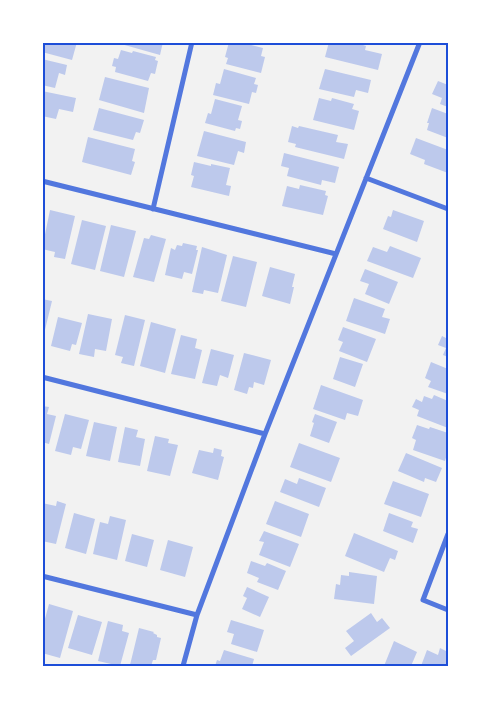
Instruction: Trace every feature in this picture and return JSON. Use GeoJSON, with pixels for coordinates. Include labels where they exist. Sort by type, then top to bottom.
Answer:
{"type":"FeatureCollection","features":[{"type":"Feature","properties":{"kind":"street"},"geometry":{"type":"LineString","coordinates":[[153,209],[192,42]]}},
{"type":"Feature","properties":{"kind":"street"},"geometry":{"type":"LineString","coordinates":[[183,666],[198,615],[266,434],[420,42]]}},
{"type":"Feature","properties":{"kind":"street"},"geometry":{"type":"LineString","coordinates":[[366,178],[448,209]]}},
{"type":"Feature","properties":{"kind":"street"},"geometry":{"type":"LineString","coordinates":[[42,181],[336,254]]}},
{"type":"Feature","properties":{"kind":"street"},"geometry":{"type":"LineString","coordinates":[[42,377],[266,434]]}},
{"type":"Feature","properties":{"kind":"street"},"geometry":{"type":"LineString","coordinates":[[448,534],[423,600],[448,610]]}},
{"type":"Feature","properties":{"kind":"street"},"geometry":{"type":"LineString","coordinates":[[42,576],[198,615]]}},
{"type":"Feature","properties":{"kind":"building"},"geometry":{"type":"Polygon","coordinates":[[[42,42],[77,42],[72,60],[42,52],[42,42]]]}},
{"type":"Feature","properties":{"kind":"building"},"geometry":{"type":"Polygon","coordinates":[[[114,42],[163,42],[160,55],[114,42]]]}},
{"type":"Feature","properties":{"kind":"building"},"geometry":{"type":"Polygon","coordinates":[[[229,42],[240,42],[263,48],[261,56],[265,57],[261,73],[226,64],[228,58],[225,57],[229,42]]]}},
{"type":"Feature","properties":{"kind":"building"},"geometry":{"type":"Polygon","coordinates":[[[329,42],[354,42],[366,46],[365,50],[382,54],[378,70],[325,57],[329,42]]]}},
{"type":"Feature","properties":{"kind":"building"},"geometry":{"type":"Polygon","coordinates":[[[121,50],[156,57],[155,60],[158,61],[155,74],[151,73],[148,81],[115,72],[116,67],[112,66],[114,58],[118,59],[121,50]]]}},
{"type":"Feature","properties":{"kind":"building"},"geometry":{"type":"Polygon","coordinates":[[[42,59],[67,65],[65,75],[59,73],[55,88],[42,85],[42,59]]]}},
{"type":"Feature","properties":{"kind":"building"},"geometry":{"type":"Polygon","coordinates":[[[224,69],[256,78],[254,84],[258,85],[256,93],[252,92],[249,104],[213,95],[216,83],[220,84],[224,69]]]}},
{"type":"Feature","properties":{"kind":"building"},"geometry":{"type":"Polygon","coordinates":[[[325,69],[371,80],[368,93],[356,90],[354,97],[319,89],[325,69]]]}},
{"type":"Feature","properties":{"kind":"building"},"geometry":{"type":"Polygon","coordinates":[[[105,77],[149,88],[144,113],[99,100],[105,77]]]}},
{"type":"Feature","properties":{"kind":"building"},"geometry":{"type":"Polygon","coordinates":[[[438,81],[448,85],[448,107],[440,104],[442,98],[432,94],[438,81]]]}},
{"type":"Feature","properties":{"kind":"building"},"geometry":{"type":"Polygon","coordinates":[[[42,91],[76,98],[73,112],[59,109],[56,119],[42,116],[42,91]]]}},
{"type":"Feature","properties":{"kind":"building"},"geometry":{"type":"Polygon","coordinates":[[[319,98],[331,101],[332,98],[354,104],[352,109],[359,111],[354,130],[313,120],[319,98]]]}},
{"type":"Feature","properties":{"kind":"building"},"geometry":{"type":"Polygon","coordinates":[[[215,99],[242,106],[238,120],[242,121],[240,129],[236,128],[235,131],[205,123],[208,113],[211,114],[215,99]]]}},
{"type":"Feature","properties":{"kind":"building"},"geometry":{"type":"Polygon","coordinates":[[[99,108],[144,120],[140,133],[136,132],[133,140],[93,130],[99,108]]]}},
{"type":"Feature","properties":{"kind":"building"},"geometry":{"type":"Polygon","coordinates":[[[432,108],[448,114],[448,138],[427,130],[429,123],[427,123],[432,108]]]}},
{"type":"Feature","properties":{"kind":"building"},"geometry":{"type":"Polygon","coordinates":[[[292,126],[338,135],[336,142],[348,144],[344,159],[295,147],[296,144],[288,142],[292,126]]]}},
{"type":"Feature","properties":{"kind":"building"},"geometry":{"type":"Polygon","coordinates":[[[204,131],[246,142],[244,153],[238,151],[234,165],[197,156],[204,131]]]}},
{"type":"Feature","properties":{"kind":"building"},"geometry":{"type":"Polygon","coordinates":[[[88,137],[135,149],[132,161],[135,162],[131,175],[82,162],[88,137]]]}},
{"type":"Feature","properties":{"kind":"building"},"geometry":{"type":"Polygon","coordinates":[[[416,138],[448,150],[448,173],[424,164],[425,160],[410,154],[416,138]]]}},
{"type":"Feature","properties":{"kind":"building"},"geometry":{"type":"Polygon","coordinates":[[[284,153],[339,167],[335,183],[322,180],[321,185],[287,176],[289,168],[281,166],[284,153]]]}},
{"type":"Feature","properties":{"kind":"building"},"geometry":{"type":"Polygon","coordinates":[[[194,162],[230,168],[226,185],[231,186],[229,196],[191,187],[194,176],[191,175],[194,162]]]}},
{"type":"Feature","properties":{"kind":"building"},"geometry":{"type":"Polygon","coordinates":[[[300,185],[326,191],[325,195],[328,196],[323,215],[282,206],[287,186],[299,189],[300,185]]]}},
{"type":"Feature","properties":{"kind":"building"},"geometry":{"type":"Polygon","coordinates":[[[50,210],[75,216],[65,259],[54,257],[55,252],[42,249],[50,210]]]}},
{"type":"Feature","properties":{"kind":"building"},"geometry":{"type":"Polygon","coordinates":[[[393,210],[424,221],[417,242],[383,229],[388,216],[391,217],[393,210]]]}},
{"type":"Feature","properties":{"kind":"building"},"geometry":{"type":"Polygon","coordinates":[[[82,220],[106,226],[95,270],[71,264],[82,220]]]}},
{"type":"Feature","properties":{"kind":"building"},"geometry":{"type":"Polygon","coordinates":[[[111,225],[136,231],[124,277],[100,271],[111,225]]]}},
{"type":"Feature","properties":{"kind":"building"},"geometry":{"type":"Polygon","coordinates":[[[151,235],[166,239],[154,282],[133,277],[144,238],[149,239],[151,235]]]}},
{"type":"Feature","properties":{"kind":"building"},"geometry":{"type":"Polygon","coordinates":[[[183,243],[197,246],[196,250],[198,250],[192,274],[184,272],[182,279],[165,275],[171,248],[175,250],[177,245],[182,246],[183,243]]]}},
{"type":"Feature","properties":{"kind":"building"},"geometry":{"type":"Polygon","coordinates":[[[390,246],[421,258],[413,278],[367,261],[373,247],[387,252],[390,246]]]}},
{"type":"Feature","properties":{"kind":"building"},"geometry":{"type":"Polygon","coordinates":[[[202,247],[227,255],[218,293],[204,290],[203,294],[192,292],[202,247]]]}},
{"type":"Feature","properties":{"kind":"building"},"geometry":{"type":"Polygon","coordinates":[[[233,256],[257,262],[246,307],[221,301],[233,256]]]}},
{"type":"Feature","properties":{"kind":"building"},"geometry":{"type":"Polygon","coordinates":[[[270,267],[295,274],[290,304],[262,296],[270,267]]]}},
{"type":"Feature","properties":{"kind":"building"},"geometry":{"type":"Polygon","coordinates":[[[365,269],[398,282],[389,304],[365,294],[369,284],[360,281],[365,269]]]}},
{"type":"Feature","properties":{"kind":"building"},"geometry":{"type":"Polygon","coordinates":[[[354,298],[385,309],[382,317],[390,319],[385,334],[346,321],[354,298]]]}},
{"type":"Feature","properties":{"kind":"building"},"geometry":{"type":"Polygon","coordinates":[[[42,299],[52,301],[43,338],[42,337],[42,299]]]}},
{"type":"Feature","properties":{"kind":"building"},"geometry":{"type":"Polygon","coordinates":[[[88,314],[112,319],[106,351],[95,349],[94,357],[79,354],[88,314]]]}},
{"type":"Feature","properties":{"kind":"building"},"geometry":{"type":"Polygon","coordinates":[[[125,315],[145,320],[134,366],[121,363],[123,357],[115,355],[125,315]]]}},
{"type":"Feature","properties":{"kind":"building"},"geometry":{"type":"Polygon","coordinates":[[[58,317],[82,323],[76,345],[72,344],[70,351],[51,346],[58,317]]]}},
{"type":"Feature","properties":{"kind":"building"},"geometry":{"type":"Polygon","coordinates":[[[151,322],[176,329],[165,373],[140,366],[151,322]]]}},
{"type":"Feature","properties":{"kind":"building"},"geometry":{"type":"Polygon","coordinates":[[[343,327],[376,339],[367,362],[339,351],[343,342],[338,340],[343,327]]]}},
{"type":"Feature","properties":{"kind":"building"},"geometry":{"type":"Polygon","coordinates":[[[181,335],[197,339],[195,348],[202,350],[195,379],[171,374],[181,335]]]}},
{"type":"Feature","properties":{"kind":"building"},"geometry":{"type":"Polygon","coordinates":[[[442,336],[448,339],[448,357],[443,355],[446,348],[438,345],[442,336]]]}},
{"type":"Feature","properties":{"kind":"building"},"geometry":{"type":"Polygon","coordinates":[[[211,349],[234,355],[228,378],[220,375],[217,386],[202,383],[211,349]]]}},
{"type":"Feature","properties":{"kind":"building"},"geometry":{"type":"Polygon","coordinates":[[[244,353],[271,360],[264,385],[254,382],[253,388],[249,387],[247,394],[234,390],[244,353]]]}},
{"type":"Feature","properties":{"kind":"building"},"geometry":{"type":"Polygon","coordinates":[[[340,357],[363,364],[355,387],[333,379],[340,357]]]}},
{"type":"Feature","properties":{"kind":"building"},"geometry":{"type":"Polygon","coordinates":[[[431,362],[448,369],[448,394],[428,387],[431,381],[425,378],[431,362]]]}},
{"type":"Feature","properties":{"kind":"building"},"geometry":{"type":"Polygon","coordinates":[[[321,385],[363,400],[358,416],[347,413],[345,420],[313,409],[321,385]]]}},
{"type":"Feature","properties":{"kind":"building"},"geometry":{"type":"Polygon","coordinates":[[[434,395],[448,401],[448,428],[417,416],[419,410],[412,407],[416,399],[422,402],[424,396],[432,399],[434,395]]]}},
{"type":"Feature","properties":{"kind":"building"},"geometry":{"type":"Polygon","coordinates":[[[42,406],[49,407],[47,414],[56,416],[49,444],[42,442],[42,406]]]}},
{"type":"Feature","properties":{"kind":"building"},"geometry":{"type":"Polygon","coordinates":[[[65,414],[89,420],[81,449],[73,447],[71,455],[55,451],[65,414]]]}},
{"type":"Feature","properties":{"kind":"building"},"geometry":{"type":"Polygon","coordinates":[[[315,414],[337,422],[329,443],[310,436],[315,414]]]}},
{"type":"Feature","properties":{"kind":"building"},"geometry":{"type":"Polygon","coordinates":[[[94,422],[117,427],[110,461],[86,456],[94,422]]]}},
{"type":"Feature","properties":{"kind":"building"},"geometry":{"type":"Polygon","coordinates":[[[417,425],[448,433],[448,451],[445,461],[413,450],[416,440],[412,438],[417,425]]]}},
{"type":"Feature","properties":{"kind":"building"},"geometry":{"type":"Polygon","coordinates":[[[125,427],[138,430],[136,437],[145,439],[140,466],[118,462],[125,427]]]}},
{"type":"Feature","properties":{"kind":"building"},"geometry":{"type":"Polygon","coordinates":[[[155,436],[169,439],[168,443],[178,445],[170,476],[147,471],[155,436]]]}},
{"type":"Feature","properties":{"kind":"building"},"geometry":{"type":"Polygon","coordinates":[[[299,443],[340,458],[331,482],[290,467],[299,443]]]}},
{"type":"Feature","properties":{"kind":"building"},"geometry":{"type":"Polygon","coordinates":[[[214,448],[222,450],[221,456],[224,457],[218,480],[192,473],[199,450],[213,453],[214,448]]]}},
{"type":"Feature","properties":{"kind":"building"},"geometry":{"type":"Polygon","coordinates":[[[406,453],[442,468],[436,482],[425,478],[424,482],[398,471],[406,453]]]}},
{"type":"Feature","properties":{"kind":"building"},"geometry":{"type":"Polygon","coordinates":[[[299,478],[326,488],[319,507],[280,492],[285,479],[297,484],[299,478]]]}},
{"type":"Feature","properties":{"kind":"building"},"geometry":{"type":"Polygon","coordinates":[[[393,481],[429,494],[421,517],[384,504],[393,481]]]}},
{"type":"Feature","properties":{"kind":"building"},"geometry":{"type":"Polygon","coordinates":[[[57,501],[66,504],[56,544],[42,541],[42,503],[56,506],[57,501]]]}},
{"type":"Feature","properties":{"kind":"building"},"geometry":{"type":"Polygon","coordinates":[[[275,501],[309,514],[301,537],[266,524],[275,501]]]}},
{"type":"Feature","properties":{"kind":"building"},"geometry":{"type":"Polygon","coordinates":[[[74,513],[95,519],[86,554],[65,548],[74,513]]]}},
{"type":"Feature","properties":{"kind":"building"},"geometry":{"type":"Polygon","coordinates":[[[389,513],[413,522],[411,527],[418,529],[413,543],[383,531],[389,513]]]}},
{"type":"Feature","properties":{"kind":"building"},"geometry":{"type":"Polygon","coordinates":[[[110,516],[126,520],[117,560],[93,554],[100,522],[108,524],[110,516]]]}},
{"type":"Feature","properties":{"kind":"building"},"geometry":{"type":"Polygon","coordinates":[[[264,531],[299,544],[290,567],[259,555],[264,542],[259,541],[264,531]]]}},
{"type":"Feature","properties":{"kind":"building"},"geometry":{"type":"Polygon","coordinates":[[[354,533],[398,551],[395,560],[390,558],[384,572],[345,556],[354,533]]]}},
{"type":"Feature","properties":{"kind":"building"},"geometry":{"type":"Polygon","coordinates":[[[132,534],[154,540],[147,567],[125,561],[132,534]]]}},
{"type":"Feature","properties":{"kind":"building"},"geometry":{"type":"Polygon","coordinates":[[[168,540],[193,547],[185,577],[160,570],[168,540]]]}},
{"type":"Feature","properties":{"kind":"building"},"geometry":{"type":"Polygon","coordinates":[[[251,561],[265,566],[267,563],[286,571],[278,590],[257,582],[259,578],[247,573],[251,561]]]}},
{"type":"Feature","properties":{"kind":"building"},"geometry":{"type":"Polygon","coordinates":[[[349,572],[377,576],[374,604],[334,599],[336,584],[340,585],[341,575],[349,576],[349,572]]]}},
{"type":"Feature","properties":{"kind":"building"},"geometry":{"type":"Polygon","coordinates":[[[247,587],[269,597],[260,617],[242,609],[247,598],[243,596],[247,587]]]}},
{"type":"Feature","properties":{"kind":"building"},"geometry":{"type":"Polygon","coordinates":[[[49,604],[73,611],[60,658],[42,653],[42,630],[49,604]]]}},
{"type":"Feature","properties":{"kind":"building"},"geometry":{"type":"Polygon","coordinates":[[[371,613],[377,622],[382,618],[390,628],[351,656],[345,648],[354,641],[346,631],[371,613]]]}},
{"type":"Feature","properties":{"kind":"building"},"geometry":{"type":"Polygon","coordinates":[[[78,615],[102,622],[92,655],[68,648],[78,615]]]}},
{"type":"Feature","properties":{"kind":"building"},"geometry":{"type":"Polygon","coordinates":[[[231,620],[264,630],[257,652],[231,644],[234,634],[227,632],[231,620]]]}},
{"type":"Feature","properties":{"kind":"building"},"geometry":{"type":"Polygon","coordinates":[[[108,621],[123,625],[122,631],[129,633],[120,666],[98,661],[108,621]]]}},
{"type":"Feature","properties":{"kind":"building"},"geometry":{"type":"Polygon","coordinates":[[[139,628],[154,632],[157,637],[161,638],[156,660],[153,660],[151,666],[130,665],[139,628]]]}},
{"type":"Feature","properties":{"kind":"building"},"geometry":{"type":"Polygon","coordinates":[[[394,641],[417,652],[411,666],[384,666],[394,641]]]}},
{"type":"Feature","properties":{"kind":"building"},"geometry":{"type":"Polygon","coordinates":[[[440,648],[448,652],[448,666],[421,666],[427,650],[438,655],[440,648]]]}},
{"type":"Feature","properties":{"kind":"building"},"geometry":{"type":"Polygon","coordinates":[[[224,650],[254,659],[252,666],[215,666],[217,660],[220,661],[224,650]]]}}]}
